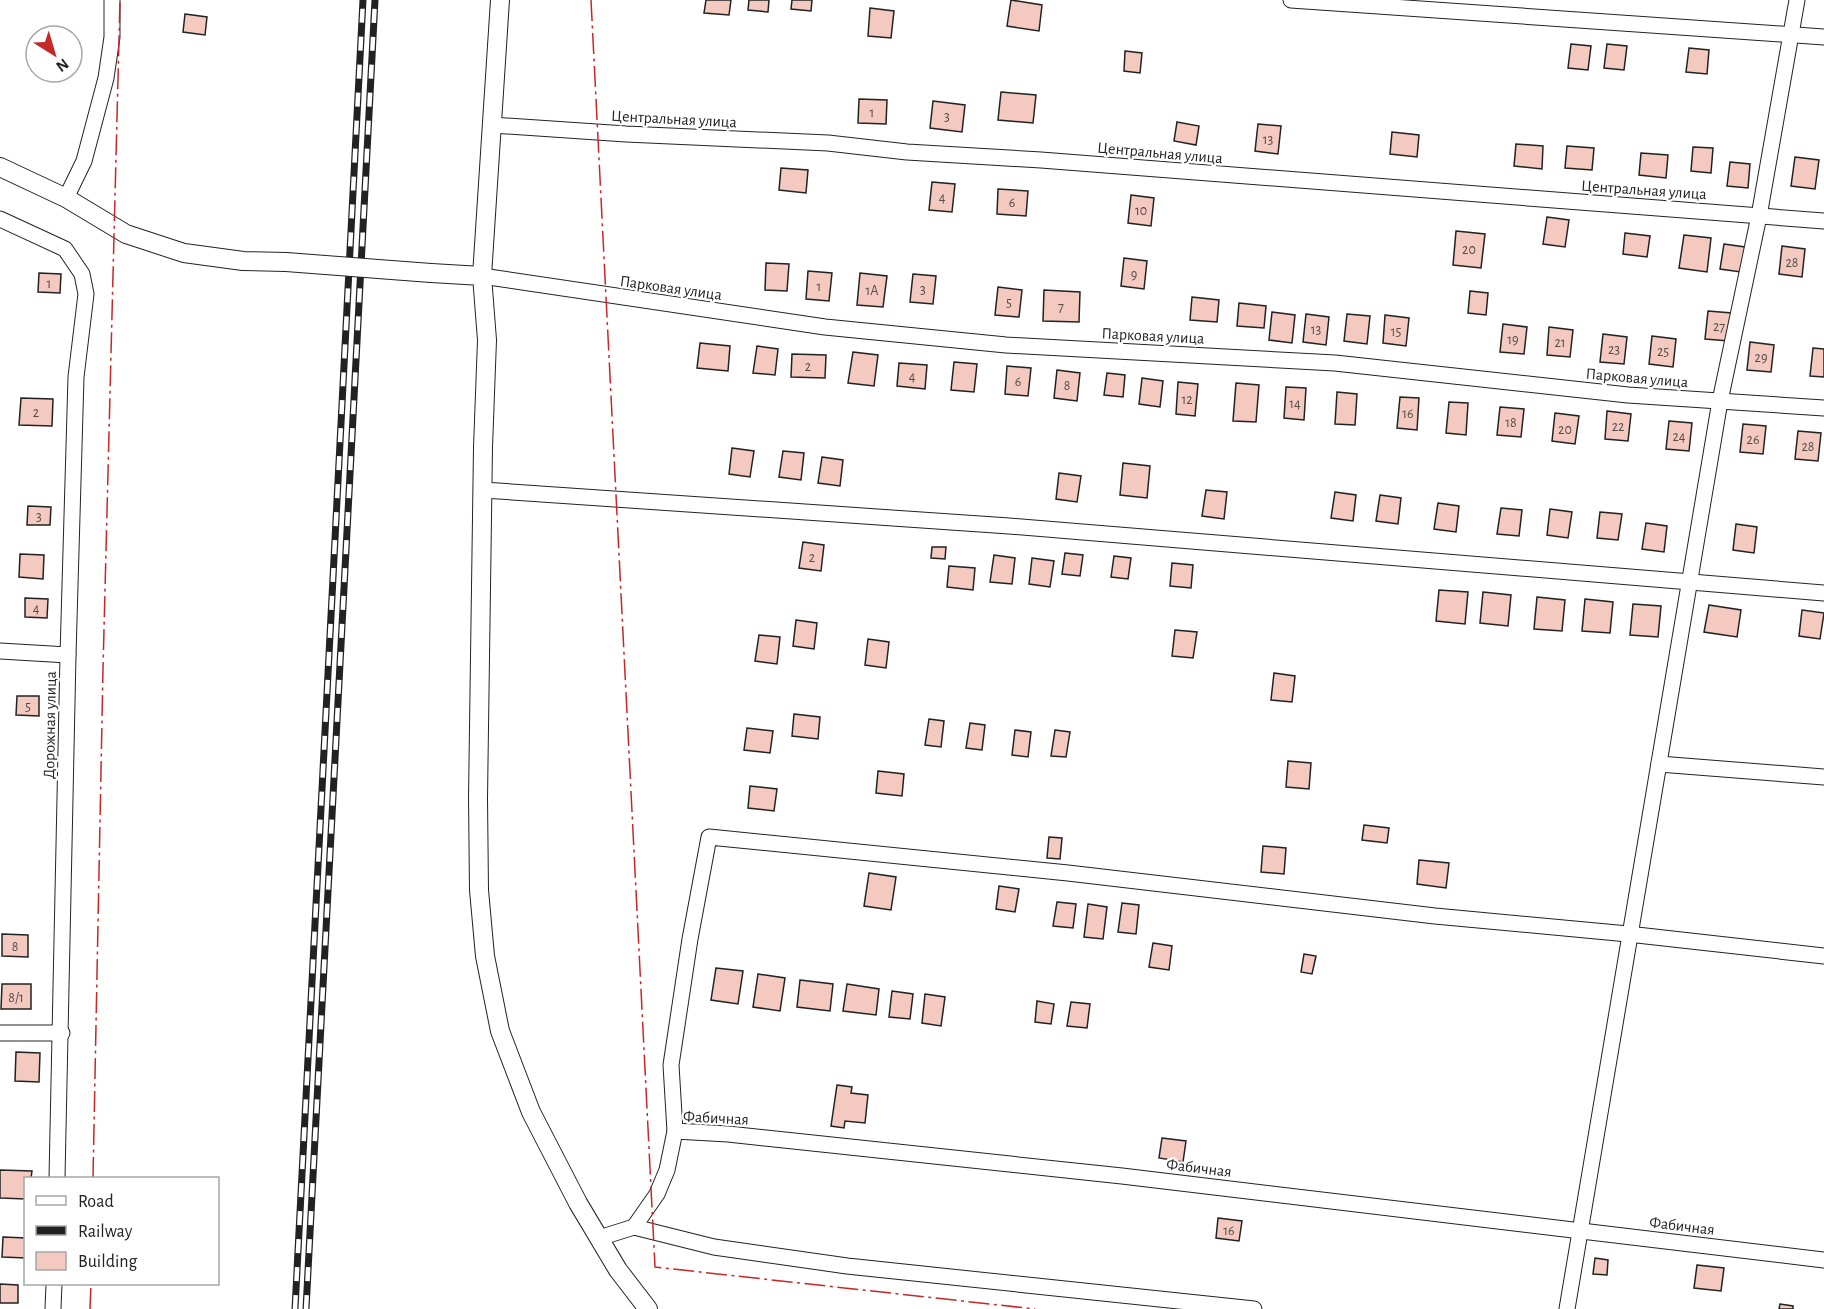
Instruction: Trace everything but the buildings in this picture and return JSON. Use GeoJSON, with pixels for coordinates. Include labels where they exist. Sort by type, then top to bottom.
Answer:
{"type":"FeatureCollection","features":[{"type":"Feature","properties":{"kind":"street"},"geometry":{"type":"LineString","coordinates":[[500,0],[482,276],[487,340],[478,798],[479,890],[485,956],[500,1031],[531,1112],[578,1203],[618,1270],[648,1309]]}},
{"type":"Feature","properties":{"kind":"street"},"geometry":{"type":"LineString","coordinates":[[1291,0],[1824,37]]}},
{"type":"Feature","properties":{"kind":"street"},"geometry":{"type":"LineString","coordinates":[[1567,1309],[1688,582],[1720,401],[1759,216],[1797,0]]}},
{"type":"Feature","properties":{"kind":"street"},"geometry":{"type":"LineString","coordinates":[[66,198],[84,161],[106,78],[112,37],[110,1]]}},
{"type":"Feature","properties":{"kind":"street","name":"Центральная улица"},"geometry":{"type":"LineString","coordinates":[[492,125],[626,134],[828,143],[907,152],[1041,160],[1824,221]]}},
{"type":"Feature","properties":{"kind":"street"},"geometry":{"type":"LineString","coordinates":[[0,167],[66,198],[126,234],[184,253],[243,261],[482,276]]}},
{"type":"Feature","properties":{"kind":"street","name":"Дорожная улица"},"geometry":{"type":"LineString","coordinates":[[0,219],[64,249],[82,274],[86,294],[76,377],[57,1177]]}},
{"type":"Feature","properties":{"kind":"street","name":"Парковая улица"},"geometry":{"type":"LineString","coordinates":[[482,276],[825,327],[984,343],[1335,363],[1628,395],[1824,408]]}},
{"type":"Feature","properties":{"kind":"street"},"geometry":{"type":"LineString","coordinates":[[483,490],[1009,526],[1824,593]]}},
{"type":"Feature","properties":{"kind":"street"},"geometry":{"type":"LineString","coordinates":[[0,651],[68,655]]}},
{"type":"Feature","properties":{"kind":"street"},"geometry":{"type":"LineString","coordinates":[[1659,764],[1824,777]]}},
{"type":"Feature","properties":{"kind":"street"},"geometry":{"type":"LineString","coordinates":[[675,1131],[671,1065],[690,939],[709,837],[1068,873],[1435,916],[1629,934],[1824,956]]}},
{"type":"Feature","properties":{"kind":"street"},"geometry":{"type":"LineString","coordinates":[[0,1033],[62,1033]]}},
{"type":"Feature","properties":{"kind":"street","name":"Фабичная"},"geometry":{"type":"LineString","coordinates":[[634,1227],[657,1194],[667,1170],[675,1131],[728,1134],[1122,1176],[1824,1260]]}},
{"type":"Feature","properties":{"kind":"street"},"geometry":{"type":"LineString","coordinates":[[599,1238],[634,1227],[714,1247],[847,1266],[1254,1309]]}},
{"type":"Feature","properties":{"kind":"street"},"geometry":{"type":"LineString","coordinates":[[53,1309],[54,1285]]}},
{"type":"Feature","properties":{"kind":"railway"},"geometry":{"type":"LineString","coordinates":[[295,1309],[363,0]]}},
{"type":"Feature","properties":{"kind":"railway"},"geometry":{"type":"LineString","coordinates":[[306,1309],[375,0]]}},
{"type":"Feature","properties":{"kind":"power"},"geometry":{"type":"LineString","coordinates":[[93,1177],[120,0]]}},
{"type":"Feature","properties":{"kind":"power"},"geometry":{"type":"LineString","coordinates":[[591,0],[655,1267],[1035,1309]]}},
{"type":"Feature","properties":{"kind":"power"},"geometry":{"type":"LineString","coordinates":[[90,1309],[91,1285]]}}]}
